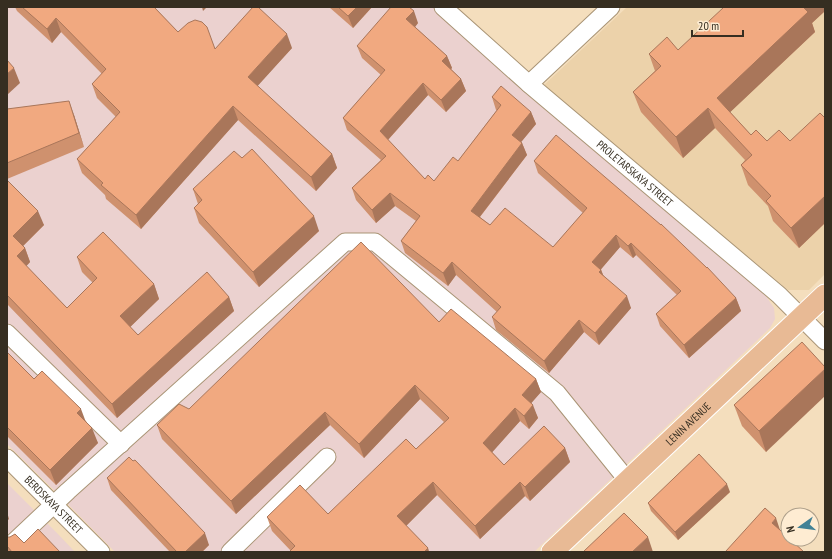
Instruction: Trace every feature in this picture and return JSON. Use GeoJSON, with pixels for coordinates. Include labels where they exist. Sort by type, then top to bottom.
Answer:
{"type":"FeatureCollection","features":[{"type":"Feature","properties":{"kind":"main road","name":"LENIN AVENUE"},"geometry":{"type":"LineString","coordinates":[[552,552],[825,295]]}},
{"type":"Feature","properties":{"kind":"street","name":"PROLETARSKAYA STREET"},"geometry":{"type":"LineString","coordinates":[[443,7],[529,84],[779,294],[825,341]]}},
{"type":"Feature","properties":{"kind":"street"},"geometry":{"type":"LineString","coordinates":[[529,84],[611,7]]}},
{"type":"Feature","properties":{"kind":"street"},"geometry":{"type":"LineString","coordinates":[[14,542],[54,504],[345,242],[375,242],[557,393],[628,481]]}},
{"type":"Feature","properties":{"kind":"street"},"geometry":{"type":"LineString","coordinates":[[7,333],[121,444]]}},
{"type":"Feature","properties":{"kind":"street"},"geometry":{"type":"LineString","coordinates":[[230,552],[327,457]]}},
{"type":"Feature","properties":{"kind":"street","name":"BERDSKAYA STREET"},"geometry":{"type":"LineString","coordinates":[[7,458],[101,552]]}},
{"type":"Feature","properties":{"kind":"shaded area"},"geometry":{"type":"Polygon","coordinates":[[[7,7],[434,7],[764,293],[774,308],[775,319],[770,328],[534,552],[115,552],[7,444],[7,7]]]}},
{"type":"Feature","properties":{"kind":"shaded area"},"geometry":{"type":"Polygon","coordinates":[[[627,7],[825,7],[825,274],[809,290],[788,290],[543,86],[627,7]]]}},
{"type":"Feature","properties":{"kind":"shaded area"},"geometry":{"type":"Polygon","coordinates":[[[7,483],[56,532],[75,552],[7,552],[7,483]]]}},
{"type":"Feature","properties":{"kind":"building"},"geometry":{"type":"Polygon","coordinates":[[[22,7],[154,7],[178,32],[188,23],[195,20],[202,22],[207,27],[215,49],[253,7],[258,7],[287,34],[248,77],[332,154],[311,177],[233,106],[136,215],[101,185],[103,183],[77,159],[120,112],[92,84],[106,69],[56,18],[47,29],[22,7]]]}},
{"type":"Feature","properties":{"kind":"building"},"geometry":{"type":"Polygon","coordinates":[[[338,7],[357,7],[348,16],[338,7]]]}},
{"type":"Feature","properties":{"kind":"building"},"geometry":{"type":"Polygon","coordinates":[[[391,7],[409,7],[414,11],[406,19],[447,56],[442,61],[461,79],[441,100],[423,83],[380,131],[425,179],[428,175],[434,181],[453,157],[458,161],[501,105],[492,97],[501,86],[531,112],[512,135],[522,143],[471,211],[490,225],[505,208],[553,247],[587,208],[534,161],[556,135],[661,224],[707,267],[736,298],[684,345],[656,314],[681,291],[631,243],[628,246],[616,235],[592,262],[601,270],[599,272],[627,296],[595,333],[579,320],[544,361],[492,317],[501,307],[452,262],[443,273],[401,241],[420,216],[390,193],[372,210],[352,188],[386,156],[343,118],[385,70],[357,46],[391,7]]]}},
{"type":"Feature","properties":{"kind":"building"},"geometry":{"type":"Polygon","coordinates":[[[724,7],[803,7],[808,12],[717,98],[751,135],[756,130],[767,141],[779,130],[790,141],[820,113],[825,118],[825,196],[791,228],[766,201],[771,196],[741,165],[752,155],[708,108],[676,137],[633,92],[661,66],[649,54],[667,37],[678,50],[724,7]]]}},
{"type":"Feature","properties":{"kind":"building"},"geometry":{"type":"Polygon","coordinates":[[[7,60],[14,68],[7,74],[7,60]]]}},
{"type":"Feature","properties":{"kind":"building"},"geometry":{"type":"Polygon","coordinates":[[[69,101],[79,133],[7,163],[7,109],[69,101]]]}},
{"type":"Feature","properties":{"kind":"building"},"geometry":{"type":"Polygon","coordinates":[[[252,149],[314,216],[253,272],[194,208],[202,200],[193,189],[234,151],[242,158],[252,149]]]}},
{"type":"Feature","properties":{"kind":"building"},"geometry":{"type":"Polygon","coordinates":[[[7,180],[38,211],[13,236],[25,248],[17,256],[67,308],[97,278],[77,257],[103,232],[154,284],[120,316],[138,335],[207,272],[229,297],[112,404],[7,295],[7,180]]]}},
{"type":"Feature","properties":{"kind":"building"},"geometry":{"type":"Polygon","coordinates":[[[361,242],[439,322],[451,309],[536,379],[522,395],[533,405],[524,416],[515,408],[483,443],[504,465],[544,426],[565,448],[525,487],[520,482],[475,526],[433,482],[397,516],[428,548],[424,552],[289,552],[295,546],[267,517],[300,485],[328,514],[406,439],[416,449],[449,418],[415,385],[359,444],[325,412],[231,501],[157,425],[179,404],[189,409],[361,242]]]}},
{"type":"Feature","properties":{"kind":"building"},"geometry":{"type":"Polygon","coordinates":[[[802,342],[825,367],[825,369],[759,431],[734,405],[802,342]]]}},
{"type":"Feature","properties":{"kind":"building"},"geometry":{"type":"Polygon","coordinates":[[[7,352],[34,379],[42,371],[81,409],[77,413],[92,428],[50,470],[7,427],[7,352]]]}},
{"type":"Feature","properties":{"kind":"building"},"geometry":{"type":"Polygon","coordinates":[[[699,454],[727,484],[675,532],[648,503],[699,454]]]}},
{"type":"Feature","properties":{"kind":"building"},"geometry":{"type":"Polygon","coordinates":[[[129,457],[133,461],[135,460],[205,533],[185,552],[177,552],[107,478],[129,457]]]}},
{"type":"Feature","properties":{"kind":"building"},"geometry":{"type":"Polygon","coordinates":[[[765,508],[776,518],[772,523],[780,530],[780,547],[799,547],[804,552],[728,552],[726,551],[765,508]]]}},
{"type":"Feature","properties":{"kind":"building"},"geometry":{"type":"Polygon","coordinates":[[[624,513],[648,537],[632,552],[583,552],[624,513]]]}},
{"type":"Feature","properties":{"kind":"building"},"geometry":{"type":"Polygon","coordinates":[[[38,529],[60,552],[12,552],[7,546],[7,537],[15,534],[24,543],[38,529]]]}}]}
